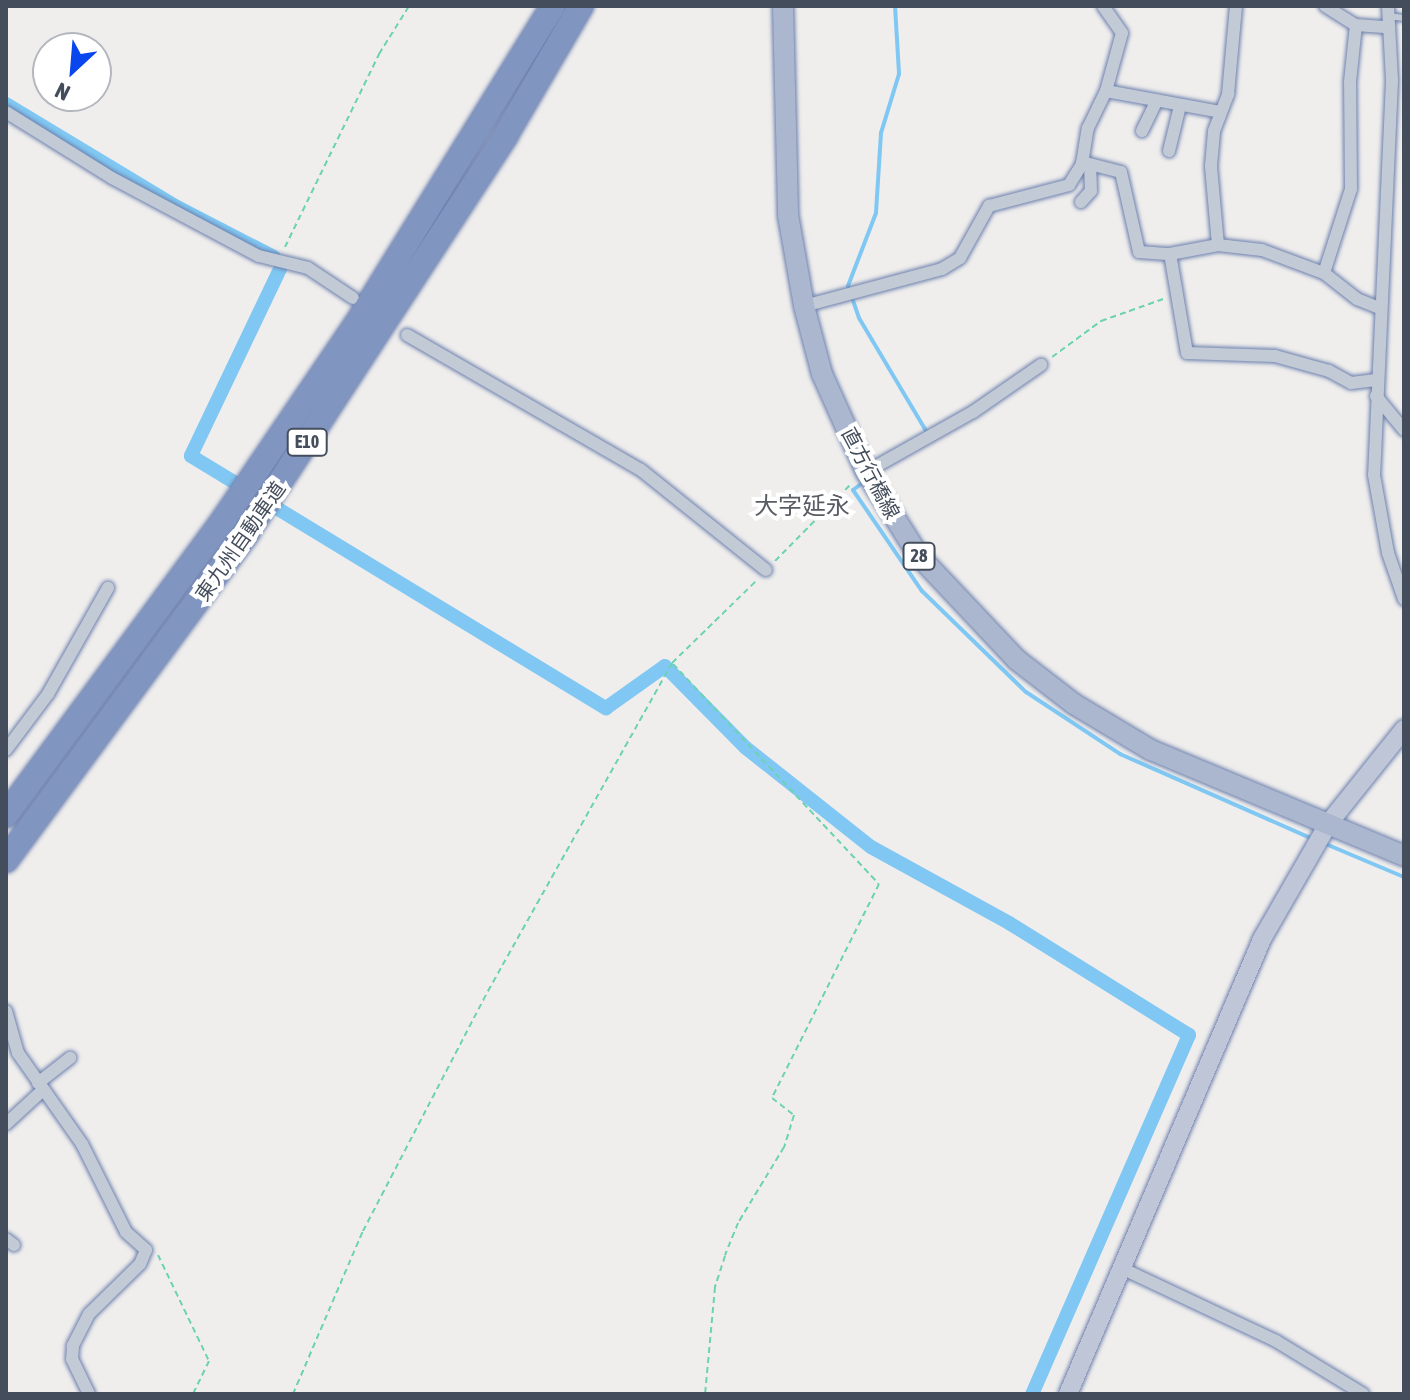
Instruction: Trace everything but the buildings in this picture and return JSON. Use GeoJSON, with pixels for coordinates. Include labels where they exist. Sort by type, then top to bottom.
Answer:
{"type":"FeatureCollection","features":[{"type":"Feature","properties":{"kind":"highway","name":"東九州自動車道"},"geometry":{"type":"LineString","coordinates":[[6,815],[224,519],[356,325],[553,6]]}},
{"type":"Feature","properties":{"kind":"highway","name":"東九州自動車道"},"geometry":{"type":"LineString","coordinates":[[6,860],[246,534],[497,150],[581,6]]}},
{"type":"Feature","properties":{"kind":"main road","name":"直方行橋線"},"geometry":{"type":"LineString","coordinates":[[783,6],[788,215],[804,306],[822,374],[866,472],[919,556],[966,612],[1074,704],[1151,750],[1404,856]]}},
{"type":"Feature","properties":{"kind":"street"},"geometry":{"type":"LineString","coordinates":[[1081,202],[1091,191],[1086,164],[1088,128],[1106,91],[1122,33],[1103,6]]}},
{"type":"Feature","properties":{"kind":"street"},"geometry":{"type":"LineString","coordinates":[[1218,245],[1211,166],[1220,112],[1228,94],[1236,6]]}},
{"type":"Feature","properties":{"kind":"street"},"geometry":{"type":"LineString","coordinates":[[1325,6],[1356,25],[1387,16],[1392,81],[1376,380],[1376,502],[1404,599]]}},
{"type":"Feature","properties":{"kind":"street"},"geometry":{"type":"LineString","coordinates":[[1324,273],[1351,189],[1350,82],[1356,25]]}},
{"type":"Feature","properties":{"kind":"street"},"geometry":{"type":"LineString","coordinates":[[1388,43],[1404,44]]}},
{"type":"Feature","properties":{"kind":"street"},"geometry":{"type":"LineString","coordinates":[[1106,91],[1220,112]]}},
{"type":"Feature","properties":{"kind":"street"},"geometry":{"type":"LineString","coordinates":[[1142,131],[1156,102]]}},
{"type":"Feature","properties":{"kind":"street"},"geometry":{"type":"LineString","coordinates":[[1169,151],[1180,106]]}},
{"type":"Feature","properties":{"kind":"street"},"geometry":{"type":"LineString","coordinates":[[6,112],[112,178],[259,256],[308,268],[353,298]]}},
{"type":"Feature","properties":{"kind":"street"},"geometry":{"type":"LineString","coordinates":[[804,306],[951,265],[989,206],[1062,189],[1086,164]]}},
{"type":"Feature","properties":{"kind":"street"},"geometry":{"type":"LineString","coordinates":[[1086,164],[1112,168],[1124,175],[1139,252],[1170,254],[1218,245],[1262,250],[1324,273],[1357,299],[1379,308]]}},
{"type":"Feature","properties":{"kind":"street"},"geometry":{"type":"LineString","coordinates":[[1170,254],[1174,295],[1187,353],[1275,356],[1329,371],[1351,383],[1376,380]]}},
{"type":"Feature","properties":{"kind":"street"},"geometry":{"type":"LineString","coordinates":[[407,335],[641,470],[766,570]]}},
{"type":"Feature","properties":{"kind":"street"},"geometry":{"type":"LineString","coordinates":[[866,472],[999,396],[1041,365]]}},
{"type":"Feature","properties":{"kind":"street"},"geometry":{"type":"LineString","coordinates":[[1376,396],[1404,430]]}},
{"type":"Feature","properties":{"kind":"street"},"geometry":{"type":"LineString","coordinates":[[6,750],[48,694],[108,588]]}},
{"type":"Feature","properties":{"kind":"street"},"geometry":{"type":"LineString","coordinates":[[1068,1394],[1262,939],[1328,824],[1404,729]]}},
{"type":"Feature","properties":{"kind":"street"},"geometry":{"type":"LineString","coordinates":[[6,1011],[18,1053],[82,1144],[126,1232],[146,1250],[140,1264],[89,1314],[73,1346],[72,1359],[89,1394]]}},
{"type":"Feature","properties":{"kind":"street"},"geometry":{"type":"LineString","coordinates":[[6,1124],[70,1058]]}},
{"type":"Feature","properties":{"kind":"street"},"geometry":{"type":"LineString","coordinates":[[1121,1268],[1276,1341],[1363,1394]]}},
{"type":"Feature","properties":{"kind":"lane"},"geometry":{"type":"LineString","coordinates":[[1387,16],[1404,18]]}},
{"type":"Feature","properties":{"kind":"path"},"geometry":{"type":"LineString","coordinates":[[282,260],[344,123],[409,6]]}},
{"type":"Feature","properties":{"kind":"path"},"geometry":{"type":"LineString","coordinates":[[1041,365],[1101,321],[1174,295]]}},
{"type":"Feature","properties":{"kind":"path"},"geometry":{"type":"LineString","coordinates":[[293,1394],[363,1231],[488,991],[672,663],[866,472]]}},
{"type":"Feature","properties":{"kind":"path"},"geometry":{"type":"LineString","coordinates":[[672,663],[879,884],[772,1098],[794,1115],[784,1147],[738,1223],[715,1287],[705,1394]]}},
{"type":"Feature","properties":{"kind":"path"},"geometry":{"type":"LineString","coordinates":[[146,1250],[161,1258],[209,1361],[193,1394]]}},
{"type":"Feature","properties":{"kind":"waterway"},"geometry":{"type":"LineString","coordinates":[[895,6],[899,74],[881,133],[876,213],[848,286],[859,318],[928,434]]}},
{"type":"Feature","properties":{"kind":"waterway"},"geometry":{"type":"LineString","coordinates":[[6,104],[177,207],[274,257]]}},
{"type":"Feature","properties":{"kind":"waterway"},"geometry":{"type":"LineString","coordinates":[[280,269],[191,456],[606,708],[665,666],[746,748],[871,847],[1009,923],[1189,1035],[1032,1394]]}},
{"type":"Feature","properties":{"kind":"waterway"},"geometry":{"type":"LineString","coordinates":[[865,481],[853,490],[922,591],[1026,692],[1120,754],[1313,839]]}},
{"type":"Feature","properties":{"kind":"waterway"},"geometry":{"type":"LineString","coordinates":[[1321,842],[1404,877]]}},
{"type":"Feature","properties":{"kind":"district","name":"大字延永"},"geometry":{"type":"Point","coordinates":[802,506]}}]}
